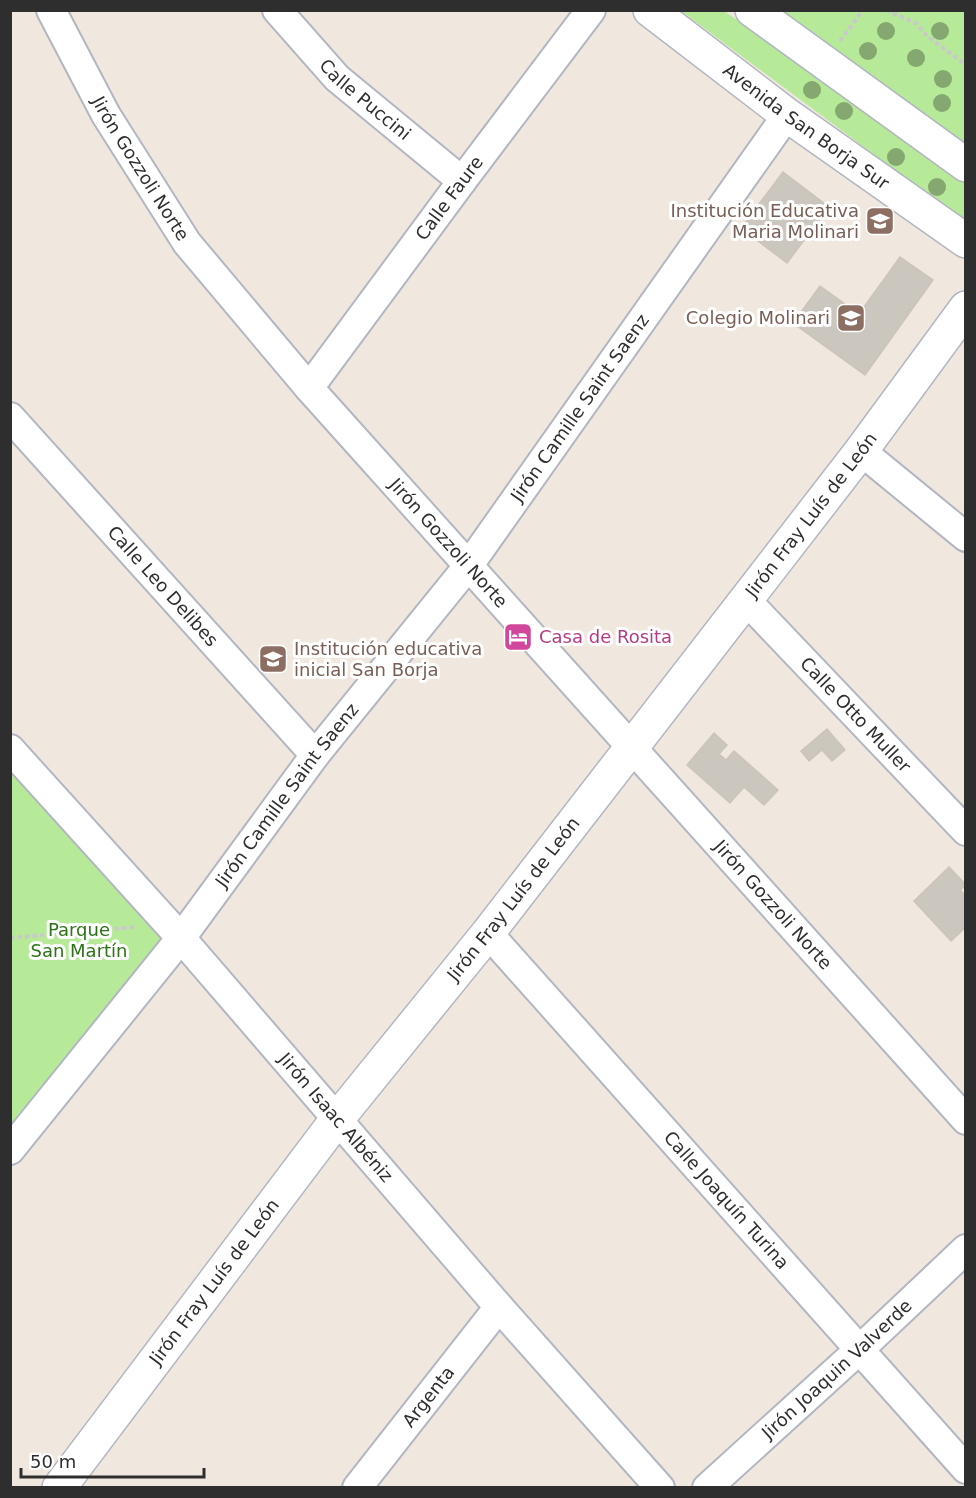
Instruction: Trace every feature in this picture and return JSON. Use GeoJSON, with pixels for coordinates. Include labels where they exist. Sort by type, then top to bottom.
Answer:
{"type":"FeatureCollection","features":[{"type":"Feature","properties":{"kind":"street","name":"Jirón Gozzoli Norte"},"geometry":{"type":"LineString","coordinates":[[51,10],[106,115],[187,243],[309,388],[966,1120]]}},
{"type":"Feature","properties":{"kind":"street","name":"Calle Puccini"},"geometry":{"type":"LineString","coordinates":[[277,10],[338,78],[462,181]]}},
{"type":"Feature","properties":{"kind":"street","name":"Calle Faure"},"geometry":{"type":"LineString","coordinates":[[309,388],[591,10]]}},
{"type":"Feature","properties":{"kind":"street","name":"Avenida San Borja Sur"},"geometry":{"type":"LineString","coordinates":[[650,10],[787,115],[966,241]]}},
{"type":"Feature","properties":{"kind":"street"},"geometry":{"type":"LineString","coordinates":[[752,10],[966,165]]}},
{"type":"Feature","properties":{"kind":"street","name":"Jirón Camille Saint Saenz"},"geometry":{"type":"LineString","coordinates":[[10,1150],[174,931],[469,565],[787,115]]}},
{"type":"Feature","properties":{"kind":"street","name":"Jirón Fray Luís de León"},"geometry":{"type":"LineString","coordinates":[[59,1488],[338,1118],[488,933],[744,599],[861,451],[966,308]]}},
{"type":"Feature","properties":{"kind":"street","name":"Calle Leo Delibes"},"geometry":{"type":"LineString","coordinates":[[10,417],[315,755]]}},
{"type":"Feature","properties":{"kind":"street"},"geometry":{"type":"LineString","coordinates":[[861,451],[966,537]]}},
{"type":"Feature","properties":{"kind":"street","name":"Calle Otto Muller"},"geometry":{"type":"LineString","coordinates":[[744,599],[966,831]]}},
{"type":"Feature","properties":{"kind":"street","name":"Jirón Isaac Albéniz"},"geometry":{"type":"LineString","coordinates":[[10,749],[174,931],[660,1488]]}},
{"type":"Feature","properties":{"kind":"street","name":"Calle Joaquín Turina"},"geometry":{"type":"LineString","coordinates":[[488,933],[966,1469]]}},
{"type":"Feature","properties":{"kind":"street","name":"Jirón Joaquin Valverde"},"geometry":{"type":"LineString","coordinates":[[707,1488],[966,1249]]}},
{"type":"Feature","properties":{"kind":"street","name":"Argenta"},"geometry":{"type":"LineString","coordinates":[[357,1488],[499,1306]]}},
{"type":"Feature","properties":{"kind":"path"},"geometry":{"type":"LineString","coordinates":[[824,62],[863,10]]}},
{"type":"Feature","properties":{"kind":"path"},"geometry":{"type":"LineString","coordinates":[[886,10],[916,24],[927,36],[966,65]]}},
{"type":"Feature","properties":{"kind":"path"},"geometry":{"type":"LineString","coordinates":[[10,938],[174,931]]}},
{"type":"Feature","properties":{"kind":"green space"},"geometry":{"type":"Polygon","coordinates":[[[681,11],[724,11],[965,177],[965,222],[681,11]]]}},
{"type":"Feature","properties":{"kind":"green space"},"geometry":{"type":"Polygon","coordinates":[[[772,11],[965,11],[965,147],[772,11]]]}},
{"type":"Feature","properties":{"kind":"green space","name":"Parque San Martín"},"geometry":{"type":"Polygon","coordinates":[[[10,763],[169,939],[10,1131],[10,763]]]}},
{"type":"Feature","properties":{"kind":"building"},"geometry":{"type":"Polygon","coordinates":[[[783,172],[829,207],[787,263],[741,228],[783,172]]]}},
{"type":"Feature","properties":{"kind":"building","name":"Colegio Molinari"},"geometry":{"type":"Polygon","coordinates":[[[900,257],[933,280],[865,375],[793,323],[820,286],[859,314],[900,257]]]}},
{"type":"Feature","properties":{"kind":"building"},"geometry":{"type":"Polygon","coordinates":[[[827,729],[845,750],[832,761],[822,750],[809,761],[801,751],[827,729]]]}},
{"type":"Feature","properties":{"kind":"building"},"geometry":{"type":"Polygon","coordinates":[[[714,733],[727,745],[719,754],[726,760],[734,751],[778,790],[764,805],[744,787],[730,803],[687,765],[714,733]]]}},
{"type":"Feature","properties":{"kind":"building"},"geometry":{"type":"Polygon","coordinates":[[[949,867],[966,885],[960,890],[966,896],[966,927],[951,941],[914,901],[949,867]]]}},
{"type":"Feature","properties":{"kind":"place","name":"Institución Educativa Maria Molinari"},"geometry":{"type":"Point","coordinates":[880,221]}},
{"type":"Feature","properties":{"kind":"place","name":"Colegio Molinari"},"geometry":{"type":"Point","coordinates":[851,318]}},
{"type":"Feature","properties":{"kind":"place","name":"Casa de Rosita"},"geometry":{"type":"Point","coordinates":[518,637]}},
{"type":"Feature","properties":{"kind":"place","name":"Institución educativa inicial San Borja"},"geometry":{"type":"Point","coordinates":[273,659]}}]}
